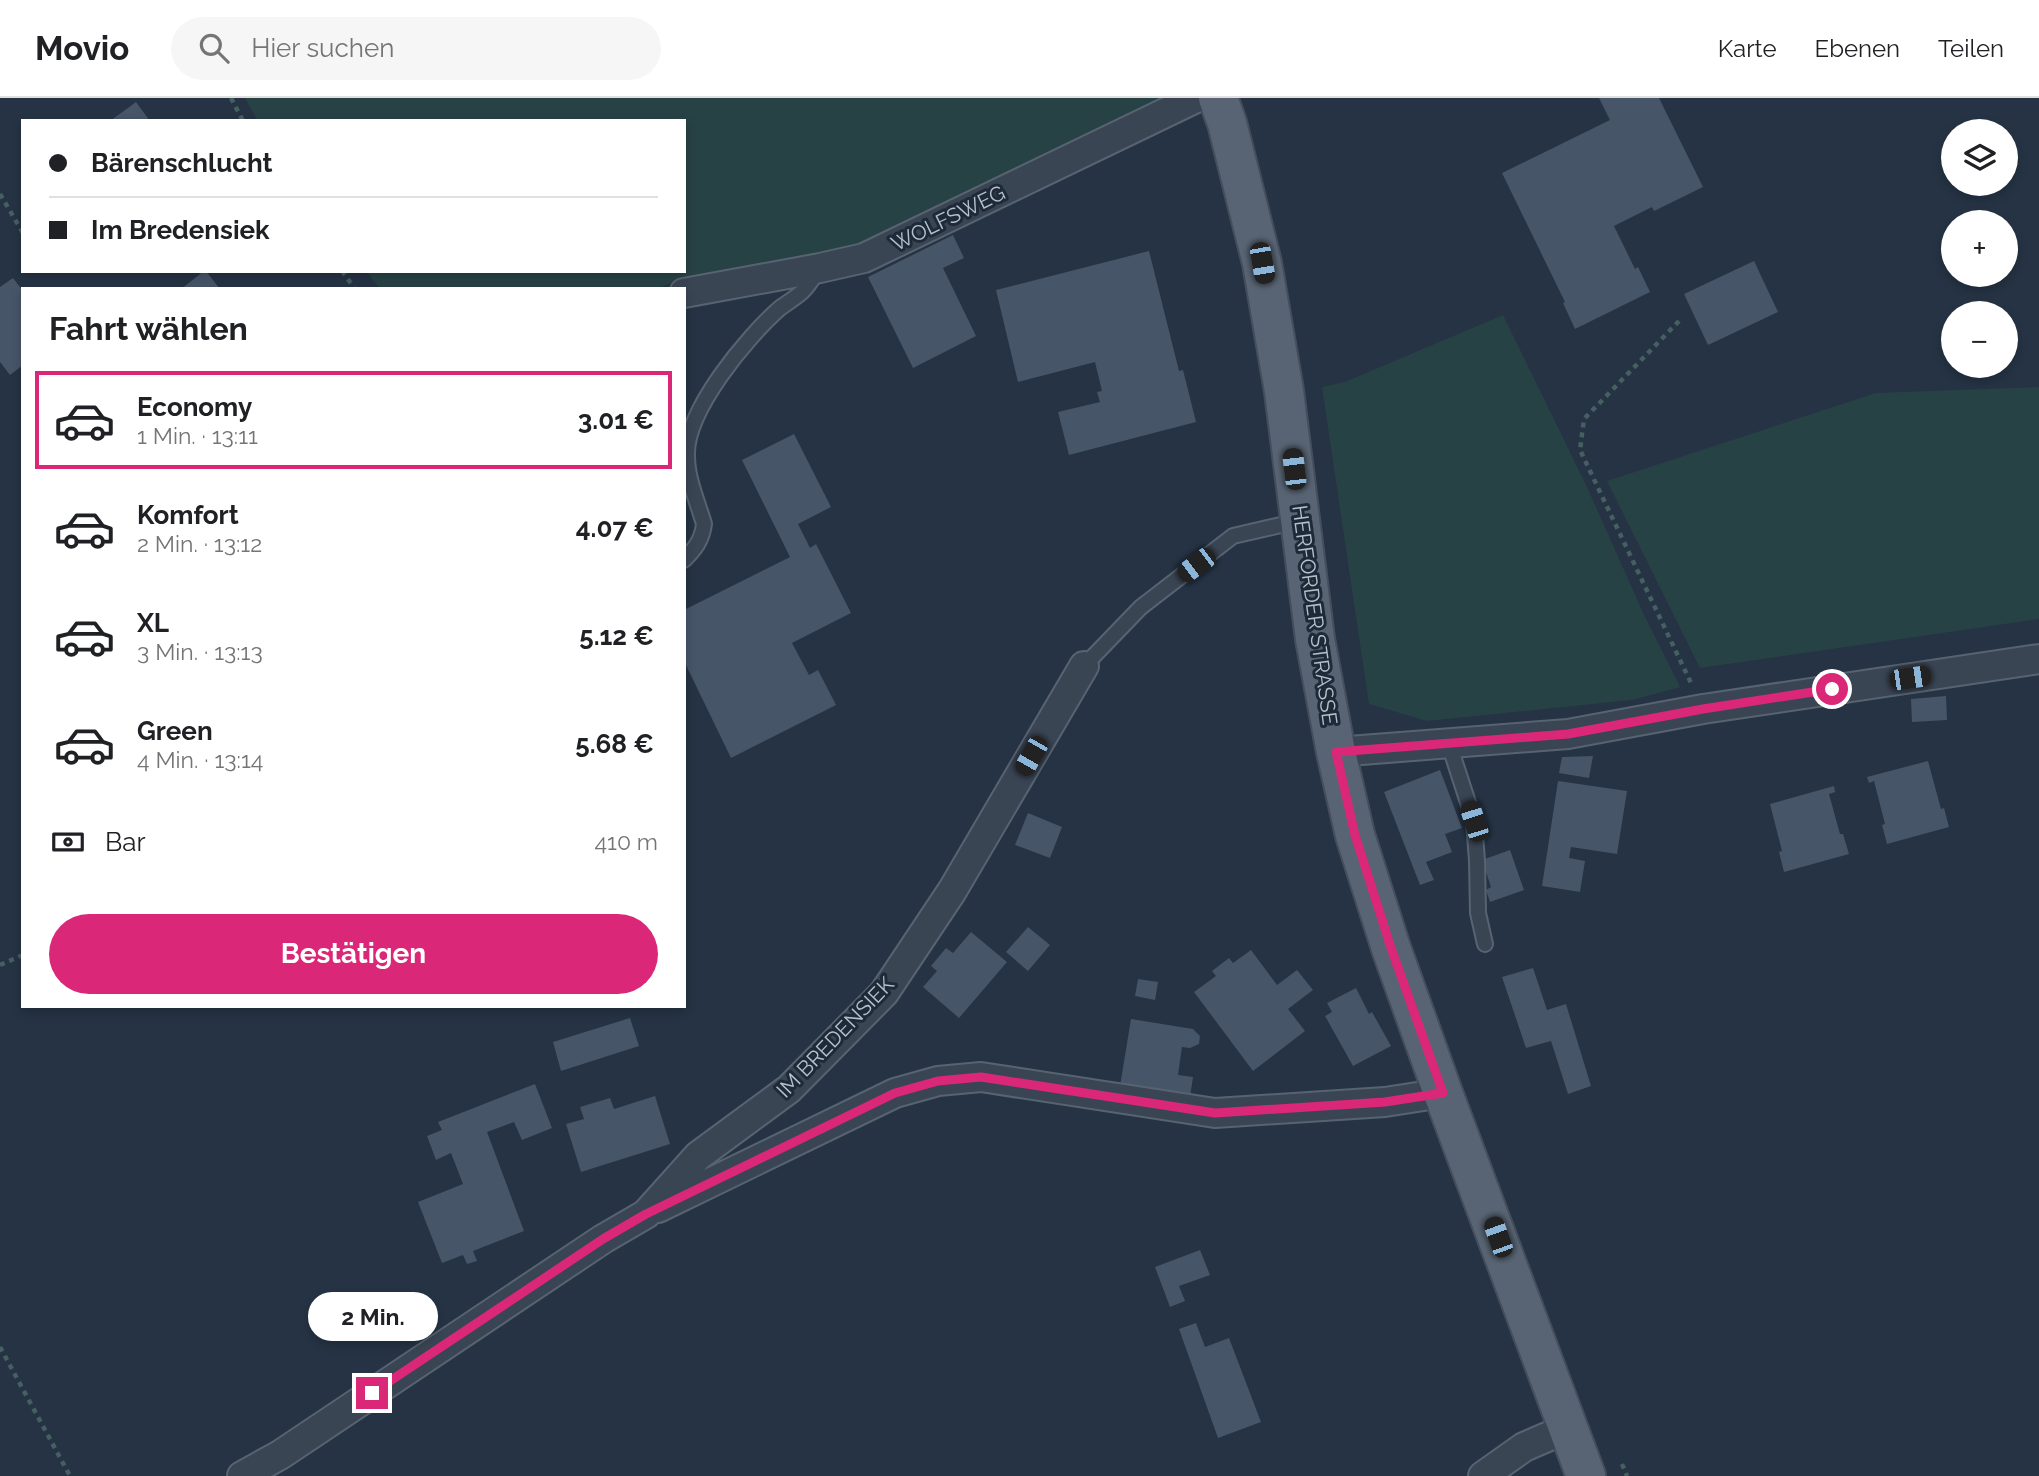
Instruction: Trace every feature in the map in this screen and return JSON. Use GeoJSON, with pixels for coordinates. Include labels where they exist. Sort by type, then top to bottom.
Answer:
{"type":"FeatureCollection","features":[{"type":"Feature","properties":{"kind":"main road","name":"HERFORDER STRASSE"},"geometry":{"type":"LineString","coordinates":[[1218,98],[1262,263],[1284,391],[1315,639],[1355,835],[1391,948],[1443,1093],[1586,1476]]}},
{"type":"Feature","properties":{"kind":"street","name":"WOLFSWEG"},"geometry":{"type":"LineString","coordinates":[[686,293],[864,258],[1196,98]]}},
{"type":"Feature","properties":{"kind":"street"},"geometry":{"type":"LineString","coordinates":[[1336,752],[1568,734],[1703,709],[2039,659]]}},
{"type":"Feature","properties":{"kind":"street","name":"IM BREDENSIEK"},"geometry":{"type":"LineString","coordinates":[[242,1476],[280,1455],[603,1239],[646,1214],[698,1156],[789,1089],[884,993],[952,891],[1084,666]]}},
{"type":"Feature","properties":{"kind":"street"},"geometry":{"type":"LineString","coordinates":[[646,1214],[895,1093],[938,1081],[981,1077],[1215,1113],[1385,1102],[1443,1093]]}},
{"type":"Feature","properties":{"kind":"street"},"geometry":{"type":"LineString","coordinates":[[1483,1476],[1524,1447],[1568,1428]]}},
{"type":"Feature","properties":{"kind":"lane"},"geometry":{"type":"LineString","coordinates":[[686,558],[703,535],[704,524],[687,457],[693,425],[704,402],[731,363],[779,309],[803,292],[820,268]]}},
{"type":"Feature","properties":{"kind":"lane"},"geometry":{"type":"LineString","coordinates":[[1084,666],[1141,607],[1233,537],[1300,521]]}},
{"type":"Feature","properties":{"kind":"lane"},"geometry":{"type":"LineString","coordinates":[[1449,744],[1474,821],[1478,913],[1486,944]]}},
{"type":"Feature","properties":{"kind":"path"},"geometry":{"type":"LineString","coordinates":[[231,98],[242,119]]}},
{"type":"Feature","properties":{"kind":"path"},"geometry":{"type":"LineString","coordinates":[[0,194],[21,230]]}},
{"type":"Feature","properties":{"kind":"path"},"geometry":{"type":"LineString","coordinates":[[1679,321],[1584,419],[1580,450],[1703,709]]}},
{"type":"Feature","properties":{"kind":"path"},"geometry":{"type":"LineString","coordinates":[[0,965],[21,956]]}},
{"type":"Feature","properties":{"kind":"path"},"geometry":{"type":"LineString","coordinates":[[0,1347],[70,1476]]}},
{"type":"Feature","properties":{"kind":"green space"},"geometry":{"type":"Polygon","coordinates":[[[245,98],[1167,98],[860,248],[681,279],[662,287],[378,287],[368,273],[686,273],[686,119],[257,119],[245,98]]]}},
{"type":"Feature","properties":{"kind":"green space"},"geometry":{"type":"Polygon","coordinates":[[[1503,315],[1680,687],[1632,700],[1427,721],[1369,704],[1322,387],[1345,382],[1503,315]]]}},
{"type":"Feature","properties":{"kind":"green space"},"geometry":{"type":"Polygon","coordinates":[[[2039,387],[2039,619],[1700,668],[1607,481],[1876,393],[2039,387]]]}},
{"type":"Feature","properties":{"kind":"building"},"geometry":{"type":"Polygon","coordinates":[[[1599,98],[1659,98],[1703,187],[1654,211],[1652,207],[1614,226],[1635,269],[1638,267],[1650,292],[1575,329],[1563,303],[1565,302],[1502,173],[1610,120],[1599,98]]]}},
{"type":"Feature","properties":{"kind":"building"},"geometry":{"type":"Polygon","coordinates":[[[136,102],[149,119],[113,119],[136,102]]]}},
{"type":"Feature","properties":{"kind":"building"},"geometry":{"type":"Polygon","coordinates":[[[953,235],[964,258],[943,268],[976,336],[913,368],[868,277],[953,235]]]}},
{"type":"Feature","properties":{"kind":"building"},"geometry":{"type":"Polygon","coordinates":[[[1149,251],[1179,371],[1183,370],[1196,422],[1069,455],[1058,412],[1100,402],[1097,392],[1102,391],[1095,362],[1018,382],[996,290],[1149,251]]]}},
{"type":"Feature","properties":{"kind":"building"},"geometry":{"type":"Polygon","coordinates":[[[1754,261],[1778,312],[1708,345],[1684,294],[1754,261]]]}},
{"type":"Feature","properties":{"kind":"building"},"geometry":{"type":"Polygon","coordinates":[[[201,273],[208,273],[218,287],[184,287],[201,273]]]}},
{"type":"Feature","properties":{"kind":"building"},"geometry":{"type":"Polygon","coordinates":[[[13,278],[21,288],[21,367],[10,375],[0,362],[0,287],[13,278]]]}},
{"type":"Feature","properties":{"kind":"building"},"geometry":{"type":"Polygon","coordinates":[[[794,434],[831,507],[798,524],[810,548],[816,544],[851,613],[792,643],[809,675],[818,670],[836,705],[731,758],[686,665],[686,609],[790,557],[742,460],[794,434]]]}},
{"type":"Feature","properties":{"kind":"building"},"geometry":{"type":"Polygon","coordinates":[[[1946,696],[1947,720],[1912,722],[1911,699],[1946,696]]]}},
{"type":"Feature","properties":{"kind":"building"},"geometry":{"type":"Polygon","coordinates":[[[1593,756],[1589,778],[1559,773],[1562,757],[1593,756]]]}},
{"type":"Feature","properties":{"kind":"building"},"geometry":{"type":"Polygon","coordinates":[[[1928,761],[1941,809],[1944,808],[1949,827],[1887,844],[1874,781],[1869,783],[1867,777],[1928,761]]]}},
{"type":"Feature","properties":{"kind":"building"},"geometry":{"type":"Polygon","coordinates":[[[1440,770],[1462,828],[1445,834],[1452,852],[1426,862],[1434,880],[1420,885],[1384,792],[1440,770]]]}},
{"type":"Feature","properties":{"kind":"building"},"geometry":{"type":"Polygon","coordinates":[[[1558,781],[1627,791],[1617,854],[1571,847],[1569,858],[1585,861],[1580,892],[1542,886],[1558,781]]]}},
{"type":"Feature","properties":{"kind":"building"},"geometry":{"type":"Polygon","coordinates":[[[1834,786],[1835,792],[1829,794],[1840,834],[1843,834],[1849,854],[1784,872],[1779,852],[1782,851],[1770,804],[1834,786]]]}},
{"type":"Feature","properties":{"kind":"building"},"geometry":{"type":"Polygon","coordinates":[[[1028,813],[1062,827],[1050,858],[1015,845],[1028,813]]]}},
{"type":"Feature","properties":{"kind":"building"},"geometry":{"type":"Polygon","coordinates":[[[1510,850],[1524,890],[1490,902],[1486,890],[1491,887],[1482,860],[1510,850]]]}},
{"type":"Feature","properties":{"kind":"building"},"geometry":{"type":"Polygon","coordinates":[[[1028,927],[1050,945],[1028,971],[1006,952],[1028,927]]]}},
{"type":"Feature","properties":{"kind":"building"},"geometry":{"type":"Polygon","coordinates":[[[971,932],[1007,962],[959,1018],[923,987],[937,971],[931,966],[946,948],[953,953],[971,932]]]}},
{"type":"Feature","properties":{"kind":"building"},"geometry":{"type":"Polygon","coordinates":[[[1251,950],[1277,985],[1297,970],[1313,990],[1288,1009],[1305,1031],[1253,1071],[1194,992],[1216,976],[1212,971],[1229,958],[1233,963],[1251,950]]]}},
{"type":"Feature","properties":{"kind":"building"},"geometry":{"type":"Polygon","coordinates":[[[1533,968],[1547,1010],[1566,1004],[1591,1086],[1568,1094],[1551,1041],[1526,1048],[1502,977],[1533,968]]]}},
{"type":"Feature","properties":{"kind":"building"},"geometry":{"type":"Polygon","coordinates":[[[1138,979],[1158,982],[1155,1000],[1135,996],[1138,979]]]}},
{"type":"Feature","properties":{"kind":"building"},"geometry":{"type":"Polygon","coordinates":[[[1356,988],[1369,1014],[1372,1012],[1391,1046],[1353,1066],[1325,1016],[1332,1012],[1327,1003],[1356,988]]]}},
{"type":"Feature","properties":{"kind":"building"},"geometry":{"type":"Polygon","coordinates":[[[630,1018],[639,1046],[561,1071],[553,1042],[630,1018]]]}},
{"type":"Feature","properties":{"kind":"building"},"geometry":{"type":"Polygon","coordinates":[[[1131,1019],[1193,1029],[1200,1036],[1199,1044],[1190,1048],[1182,1047],[1178,1075],[1193,1077],[1190,1097],[1120,1086],[1131,1019]]]}},
{"type":"Feature","properties":{"kind":"building"},"geometry":{"type":"Polygon","coordinates":[[[535,1084],[552,1128],[522,1140],[514,1122],[487,1132],[524,1231],[473,1251],[477,1261],[467,1264],[463,1255],[442,1263],[418,1202],[463,1184],[451,1153],[436,1160],[427,1136],[442,1130],[438,1122],[535,1084]]]}},
{"type":"Feature","properties":{"kind":"building"},"geometry":{"type":"Polygon","coordinates":[[[655,1096],[670,1144],[581,1172],[566,1124],[584,1119],[580,1107],[610,1098],[614,1109],[655,1096]]]}},
{"type":"Feature","properties":{"kind":"building"},"geometry":{"type":"Polygon","coordinates":[[[1200,1250],[1210,1275],[1179,1286],[1185,1301],[1170,1307],[1155,1267],[1200,1250]]]}},
{"type":"Feature","properties":{"kind":"building"},"geometry":{"type":"Polygon","coordinates":[[[1196,1323],[1205,1347],[1229,1338],[1261,1422],[1218,1438],[1179,1329],[1196,1323]]]}},
{"type":"Feature","properties":{"kind":"route"},"geometry":{"type":"LineString","coordinates":[[372,1393],[603,1239],[646,1214],[895,1093],[938,1081],[981,1077],[1215,1113],[1385,1102],[1443,1093],[1391,948],[1355,835],[1336,752],[1568,734],[1832,689]]}}]}
